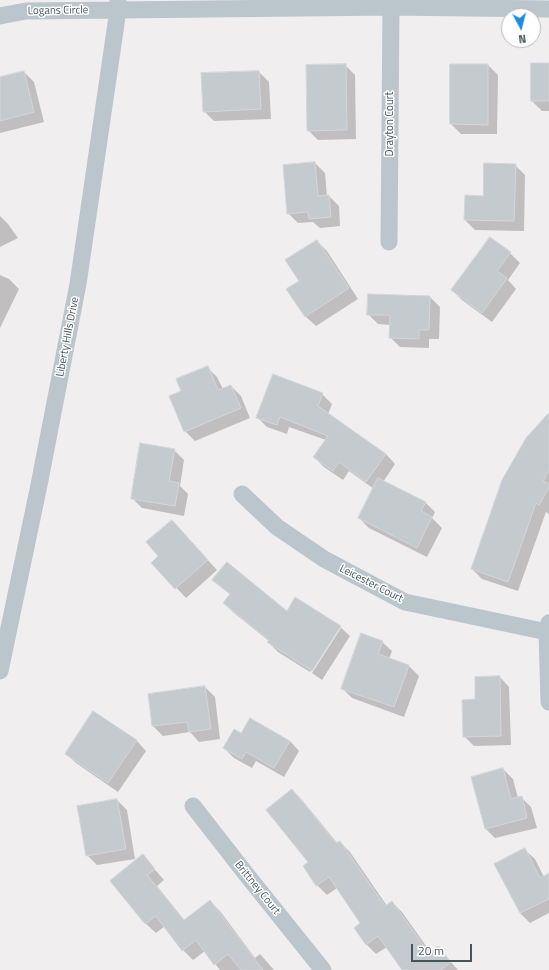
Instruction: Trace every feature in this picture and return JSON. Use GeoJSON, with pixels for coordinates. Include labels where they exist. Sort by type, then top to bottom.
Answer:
{"type":"FeatureCollection","features":[{"type":"Feature","properties":{"kind":"street","name":"Logans Circle"},"geometry":{"type":"LineString","coordinates":[[0,16],[26,11],[118,5],[549,9]]}},
{"type":"Feature","properties":{"kind":"street","name":"Liberty Hills Drive"},"geometry":{"type":"LineString","coordinates":[[0,671],[39,486],[78,284],[118,5]]}},
{"type":"Feature","properties":{"kind":"street","name":"Drayton Court"},"geometry":{"type":"LineString","coordinates":[[389,242],[391,7]]}},
{"type":"Feature","properties":{"kind":"street","name":"Leicester Court"},"geometry":{"type":"LineString","coordinates":[[242,494],[277,527],[324,559],[405,602],[548,627]]}},
{"type":"Feature","properties":{"kind":"street"},"geometry":{"type":"LineString","coordinates":[[548,627],[549,702]]}},
{"type":"Feature","properties":{"kind":"street","name":"Brittney Court"},"geometry":{"type":"LineString","coordinates":[[193,806],[323,970]]}},
{"type":"Feature","properties":{"kind":"building"},"geometry":{"type":"Polygon","coordinates":[[[531,63],[549,63],[549,101],[531,101],[531,63]]]}},
{"type":"Feature","properties":{"kind":"building"},"geometry":{"type":"Polygon","coordinates":[[[346,64],[347,130],[307,131],[306,65],[346,64]]]}},
{"type":"Feature","properties":{"kind":"building"},"geometry":{"type":"Polygon","coordinates":[[[450,64],[488,64],[488,125],[450,124],[450,64]]]}},
{"type":"Feature","properties":{"kind":"building"},"geometry":{"type":"Polygon","coordinates":[[[24,71],[34,112],[0,121],[0,77],[24,71]]]}},
{"type":"Feature","properties":{"kind":"building"},"geometry":{"type":"Polygon","coordinates":[[[259,71],[261,109],[203,112],[201,73],[259,71]]]}},
{"type":"Feature","properties":{"kind":"building"},"geometry":{"type":"Polygon","coordinates":[[[315,162],[318,196],[329,195],[331,217],[309,219],[308,212],[287,214],[283,165],[315,162]]]}},
{"type":"Feature","properties":{"kind":"building"},"geometry":{"type":"Polygon","coordinates":[[[484,163],[516,164],[514,221],[464,220],[465,195],[483,196],[484,163]]]}},
{"type":"Feature","properties":{"kind":"building"},"geometry":{"type":"Polygon","coordinates":[[[490,237],[511,252],[497,271],[507,278],[482,313],[451,290],[490,237]]]}},
{"type":"Feature","properties":{"kind":"building"},"geometry":{"type":"Polygon","coordinates":[[[317,240],[349,288],[305,317],[286,289],[299,281],[285,260],[317,240]]]}},
{"type":"Feature","properties":{"kind":"building"},"geometry":{"type":"Polygon","coordinates":[[[368,294],[430,296],[429,330],[419,330],[419,339],[389,338],[390,315],[367,315],[368,294]]]}},
{"type":"Feature","properties":{"kind":"building"},"geometry":{"type":"Polygon","coordinates":[[[208,366],[218,390],[231,385],[241,408],[184,432],[169,396],[181,391],[176,379],[208,366]]]}},
{"type":"Feature","properties":{"kind":"building"},"geometry":{"type":"Polygon","coordinates":[[[273,374],[323,393],[318,406],[386,454],[366,482],[339,462],[333,471],[313,457],[328,436],[280,417],[277,425],[256,418],[273,374]]]}},
{"type":"Feature","properties":{"kind":"building"},"geometry":{"type":"Polygon","coordinates":[[[549,413],[549,470],[543,481],[549,484],[549,488],[539,505],[536,503],[508,582],[471,569],[502,480],[526,438],[549,413]]]}},
{"type":"Feature","properties":{"kind":"building"},"geometry":{"type":"Polygon","coordinates":[[[140,443],[175,449],[169,481],[179,483],[175,506],[131,499],[140,443]]]}},
{"type":"Feature","properties":{"kind":"building"},"geometry":{"type":"Polygon","coordinates":[[[378,478],[426,502],[421,511],[432,517],[417,548],[358,518],[378,478]]]}},
{"type":"Feature","properties":{"kind":"building"},"geometry":{"type":"Polygon","coordinates":[[[172,520],[208,560],[175,589],[151,563],[158,556],[146,542],[172,520]]]}},
{"type":"Feature","properties":{"kind":"building"},"geometry":{"type":"Polygon","coordinates":[[[227,562],[287,611],[295,597],[341,626],[312,671],[267,642],[269,640],[223,603],[230,594],[212,580],[227,562]]]}},
{"type":"Feature","properties":{"kind":"building"},"geometry":{"type":"Polygon","coordinates":[[[361,633],[383,641],[378,654],[409,665],[394,707],[341,689],[361,633]]]}},
{"type":"Feature","properties":{"kind":"building"},"geometry":{"type":"Polygon","coordinates":[[[500,676],[501,736],[463,737],[462,700],[475,699],[475,677],[500,676]]]}},
{"type":"Feature","properties":{"kind":"building"},"geometry":{"type":"Polygon","coordinates":[[[205,686],[211,729],[189,732],[187,722],[152,726],[148,694],[205,686]]]}},
{"type":"Feature","properties":{"kind":"building"},"geometry":{"type":"Polygon","coordinates":[[[93,711],[137,740],[108,783],[65,754],[93,711]]]}},
{"type":"Feature","properties":{"kind":"building"},"geometry":{"type":"Polygon","coordinates":[[[250,718],[290,741],[274,768],[246,752],[242,759],[223,748],[234,729],[241,733],[250,718]]]}},
{"type":"Feature","properties":{"kind":"building"},"geometry":{"type":"Polygon","coordinates":[[[503,768],[511,799],[522,796],[527,818],[485,829],[471,777],[503,768]]]}},
{"type":"Feature","properties":{"kind":"building"},"geometry":{"type":"Polygon","coordinates":[[[292,789],[336,843],[340,841],[385,906],[392,901],[429,953],[438,946],[451,962],[441,970],[402,970],[378,936],[366,945],[354,928],[360,923],[329,877],[316,886],[303,866],[308,862],[266,810],[292,789]]]}},
{"type":"Feature","properties":{"kind":"building"},"geometry":{"type":"Polygon","coordinates":[[[117,799],[126,849],[86,856],[77,806],[117,799]]]}},
{"type":"Feature","properties":{"kind":"building"},"geometry":{"type":"Polygon","coordinates":[[[525,848],[540,878],[549,873],[549,899],[520,913],[494,864],[525,848]]]}},
{"type":"Feature","properties":{"kind":"building"},"geometry":{"type":"Polygon","coordinates":[[[143,854],[155,869],[147,875],[184,920],[210,900],[263,970],[241,970],[228,954],[214,965],[196,940],[182,951],[156,916],[145,924],[110,881],[143,854]]]}}]}
